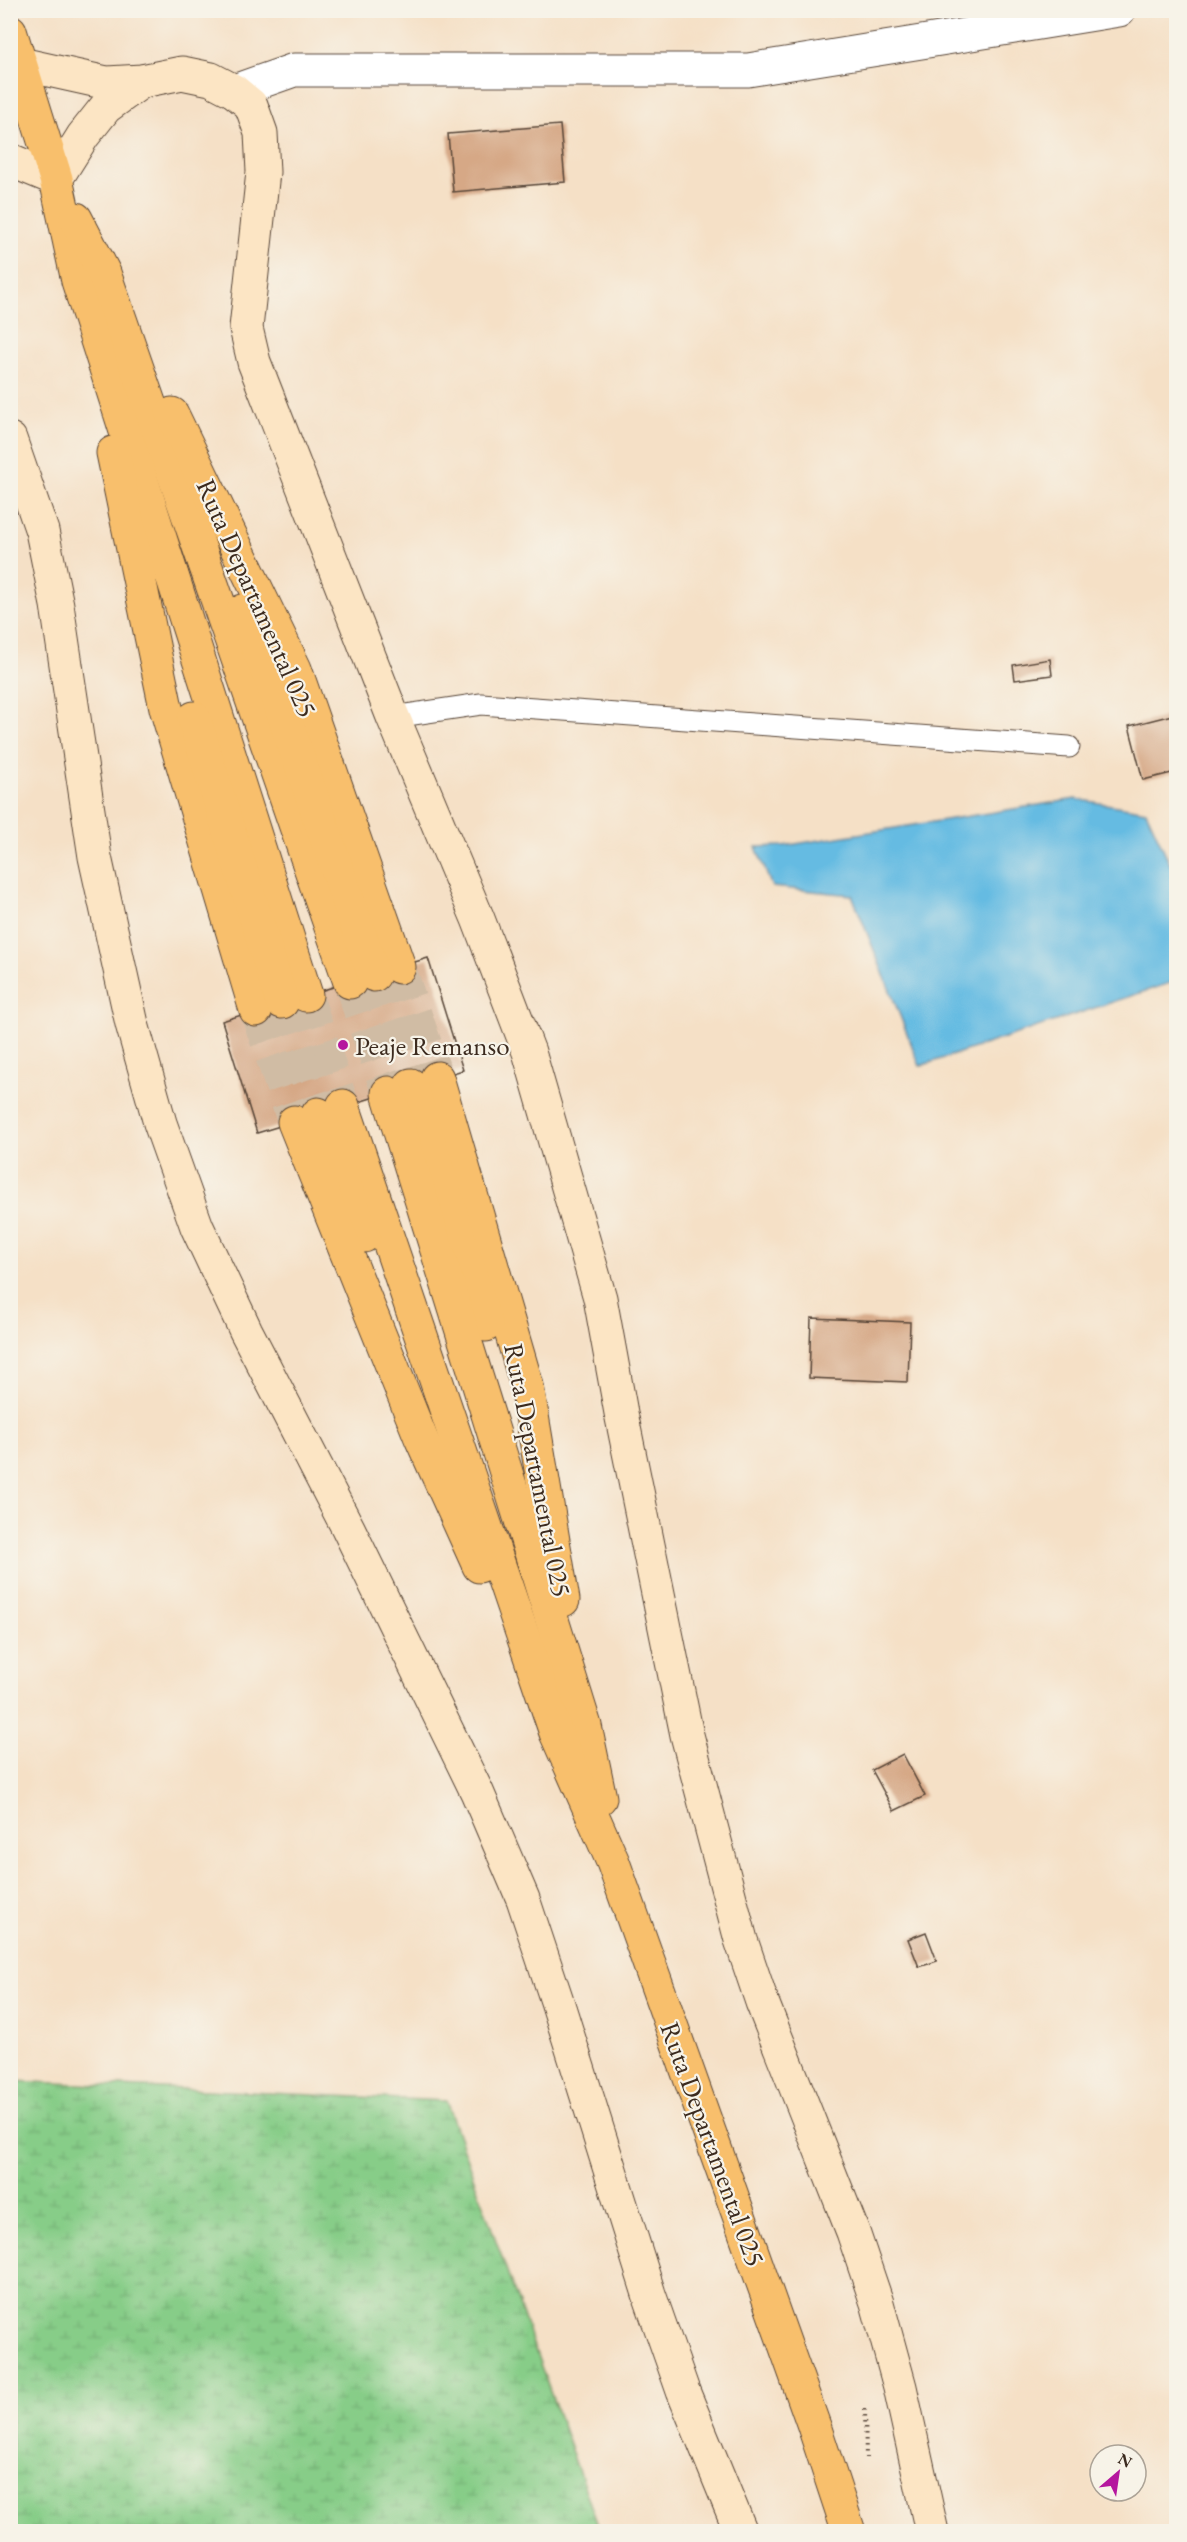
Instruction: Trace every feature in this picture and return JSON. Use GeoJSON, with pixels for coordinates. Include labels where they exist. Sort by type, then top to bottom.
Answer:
{"type":"FeatureCollection","features":[{"type":"Feature","properties":{"kind":"highway","name":"Ruta Departamental 025"},"geometry":{"type":"LineString","coordinates":[[10,31],[16,72],[91,277],[374,974],[295,669],[91,277]]}},
{"type":"Feature","properties":{"kind":"highway","name":"Ruta Departamental 025"},"geometry":{"type":"LineString","coordinates":[[91,277],[281,1003],[166,708],[91,277]]}},
{"type":"Feature","properties":{"kind":"highway","name":"Ruta Departamental 025"},"geometry":{"type":"LineString","coordinates":[[570,1729],[527,1386],[412,1085],[570,1729],[613,1862],[814,2426],[849,2532]]}},
{"type":"Feature","properties":{"kind":"highway","name":"Ruta Departamental 025"},"geometry":{"type":"LineString","coordinates":[[318,1114],[570,1729],[421,1438],[318,1114]]}},
{"type":"Feature","properties":{"kind":"street"},"geometry":{"type":"LineString","coordinates":[[234,91],[294,70],[748,70],[1119,10]]}},
{"type":"Feature","properties":{"kind":"street"},"geometry":{"type":"LineString","coordinates":[[16,72],[107,83],[142,81],[182,73],[211,79],[234,91],[251,105],[261,133],[263,172],[246,328],[254,362],[393,717],[478,919],[529,1052],[600,1298],[621,1413],[687,1736],[741,1940],[762,2002],[853,2232],[877,2303],[900,2387],[932,2532]]}},
{"type":"Feature","properties":{"kind":"street"},"geometry":{"type":"LineString","coordinates":[[10,160],[56,180],[106,107],[142,81]]}},
{"type":"Feature","properties":{"kind":"street"},"geometry":{"type":"LineString","coordinates":[[10,439],[42,531],[57,605],[94,857],[132,1024],[160,1123],[197,1227],[246,1331],[348,1528],[477,1792],[523,1899],[561,2012],[649,2294],[683,2391],[741,2532]]}},
{"type":"Feature","properties":{"kind":"lane"},"geometry":{"type":"LineString","coordinates":[[393,717],[481,704],[1069,747]]}},
{"type":"Feature","properties":{"kind":"green space"},"geometry":{"type":"Polygon","coordinates":[[[11,2081],[446,2101],[600,2531],[11,2531],[11,2081]]]}},
{"type":"Feature","properties":{"kind":"water"},"geometry":{"type":"Polygon","coordinates":[[[1076,799],[1146,811],[1176,877],[1176,981],[920,1066],[852,895],[772,887],[756,847],[783,846],[1076,799]]]}},
{"type":"Feature","properties":{"kind":"building"},"geometry":{"type":"Polygon","coordinates":[[[560,125],[565,182],[453,192],[448,134],[560,125]]]}},
{"type":"Feature","properties":{"kind":"building"},"geometry":{"type":"Polygon","coordinates":[[[1050,659],[1052,675],[1015,680],[1013,665],[1050,659]]]}},
{"type":"Feature","properties":{"kind":"building"},"geometry":{"type":"Polygon","coordinates":[[[1176,714],[1176,772],[1143,780],[1129,726],[1176,714]]]}},
{"type":"Feature","properties":{"kind":"building","name":"Peaje Remanso"},"geometry":{"type":"Polygon","coordinates":[[[428,958],[463,1070],[257,1133],[222,1021],[428,958]]]}},
{"type":"Feature","properties":{"kind":"building"},"geometry":{"type":"Polygon","coordinates":[[[811,1318],[910,1322],[908,1382],[809,1378],[811,1318]]]}},
{"type":"Feature","properties":{"kind":"building"},"geometry":{"type":"Polygon","coordinates":[[[903,1754],[925,1796],[894,1811],[872,1770],[903,1754]]]}},
{"type":"Feature","properties":{"kind":"building"},"geometry":{"type":"Polygon","coordinates":[[[926,1932],[937,1961],[919,1967],[908,1939],[926,1932]]]}},
{"type":"Feature","properties":{"kind":"tunnel"},"geometry":{"type":"LineString","coordinates":[[399,967],[437,1078]]}},
{"type":"Feature","properties":{"kind":"tunnel"},"geometry":{"type":"LineString","coordinates":[[374,975],[411,1085]]}},
{"type":"Feature","properties":{"kind":"tunnel"},"geometry":{"type":"LineString","coordinates":[[350,982],[388,1093]]}},
{"type":"Feature","properties":{"kind":"tunnel"},"geometry":{"type":"LineString","coordinates":[[306,995],[343,1106]]}},
{"type":"Feature","properties":{"kind":"tunnel"},"geometry":{"type":"LineString","coordinates":[[282,1002],[318,1114]]}},
{"type":"Feature","properties":{"kind":"tunnel"},"geometry":{"type":"LineString","coordinates":[[256,1010],[294,1122]]}},
{"type":"Feature","properties":{"kind":"place","name":"Peaje Remanso"},"geometry":{"type":"Point","coordinates":[343,1045]}}]}
